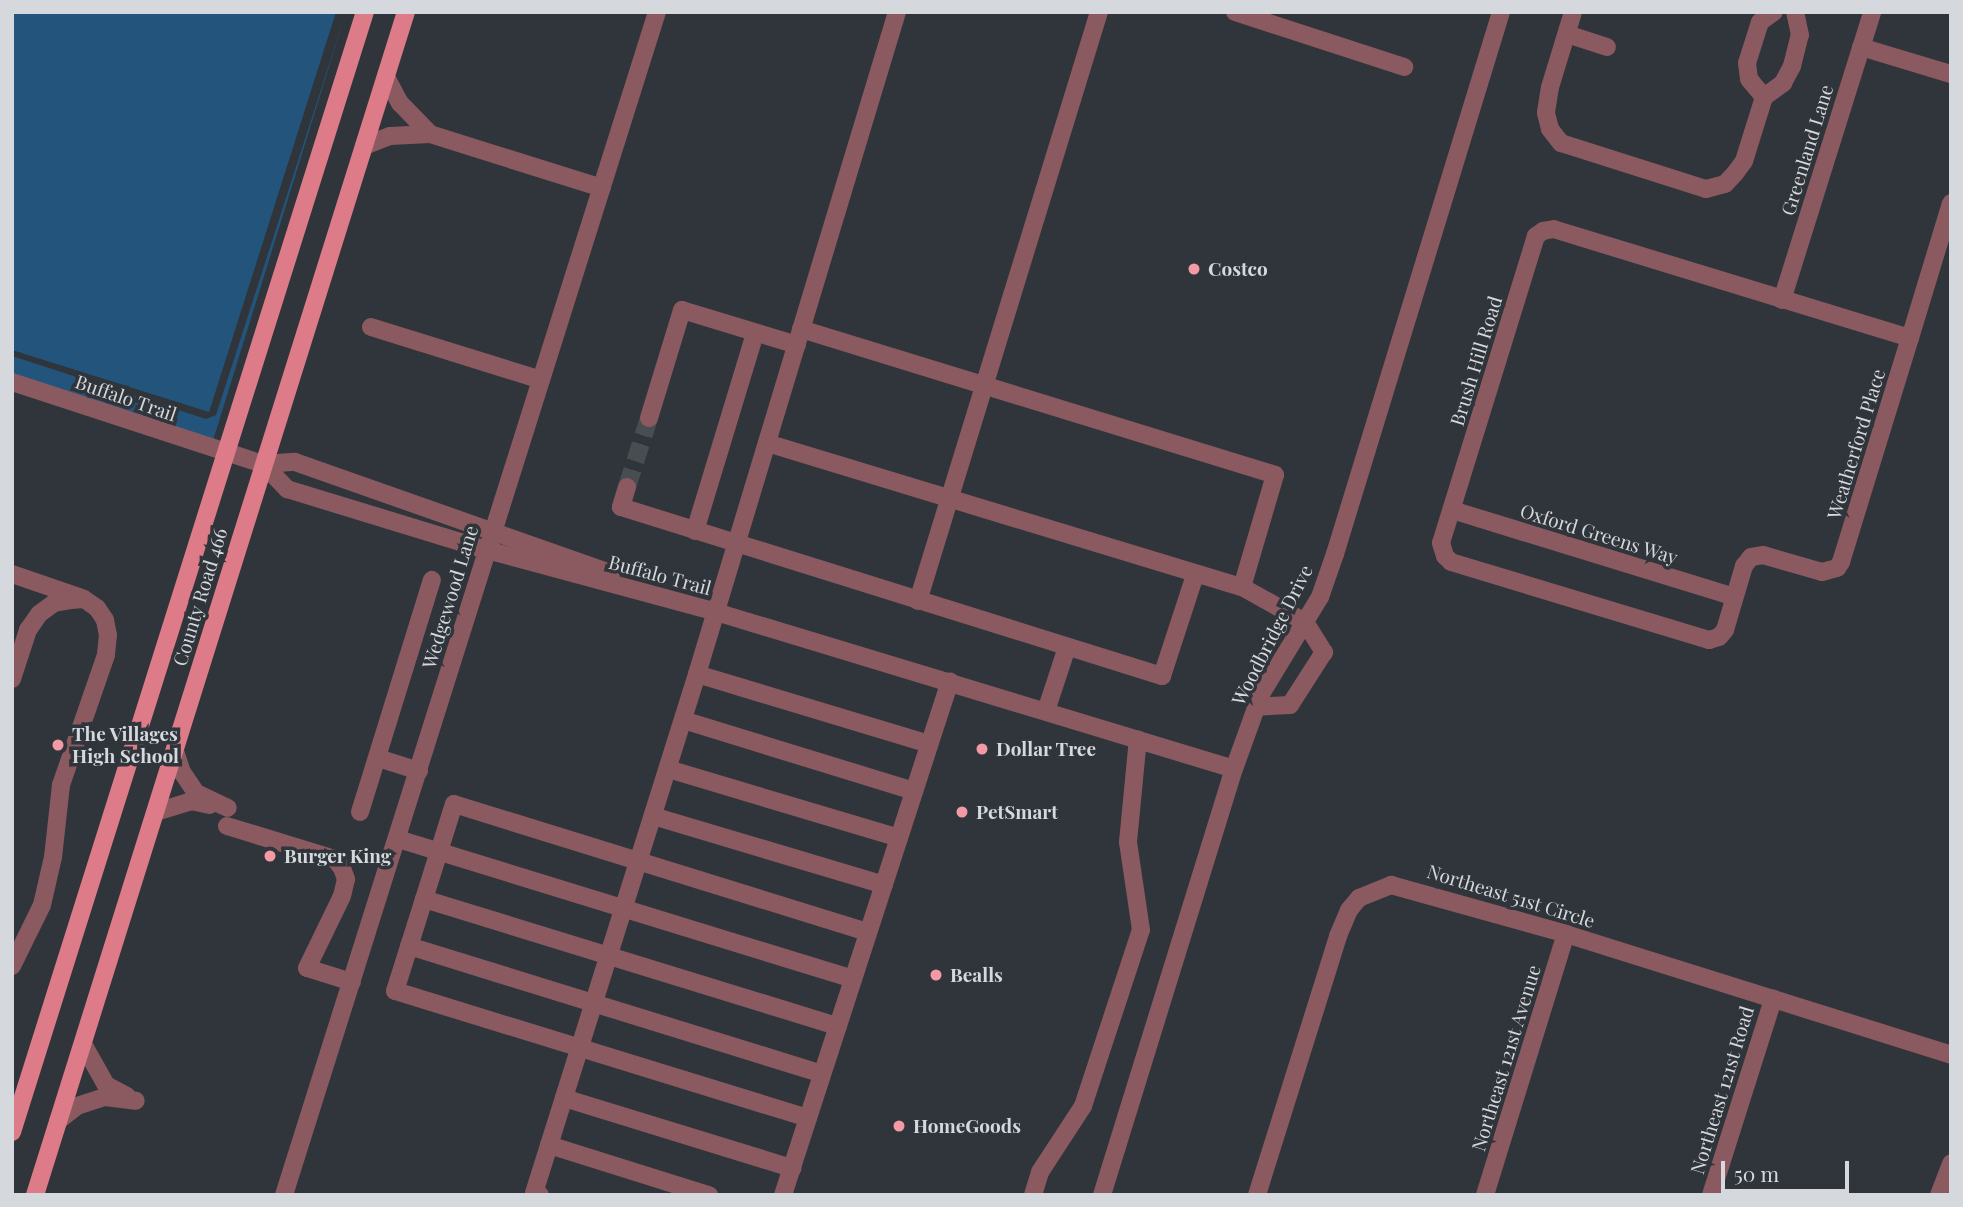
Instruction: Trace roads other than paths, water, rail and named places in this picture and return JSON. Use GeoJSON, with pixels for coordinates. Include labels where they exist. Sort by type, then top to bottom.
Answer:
{"type":"FeatureCollection","features":[{"type":"Feature","properties":{"kind":"main road","name":"County Road 466"},"geometry":{"type":"LineString","coordinates":[[12,1132],[366,12]]}},
{"type":"Feature","properties":{"kind":"main road","name":"County Road 466"},"geometry":{"type":"LineString","coordinates":[[35,1195],[406,12]]}},
{"type":"Feature","properties":{"kind":"street","name":"Wedgewood Lane"},"geometry":{"type":"LineString","coordinates":[[284,1195],[657,12]]}},
{"type":"Feature","properties":{"kind":"street"},"geometry":{"type":"LineString","coordinates":[[540,1195],[534,1193],[683,720],[897,12]]}},
{"type":"Feature","properties":{"kind":"street"},"geometry":{"type":"LineString","coordinates":[[918,601],[1099,12]]}},
{"type":"Feature","properties":{"kind":"street"},"geometry":{"type":"LineString","coordinates":[[1235,12],[1404,67]]}},
{"type":"Feature","properties":{"kind":"street","name":"Woodbridge Drive"},"geometry":{"type":"LineString","coordinates":[[1102,1195],[1234,769],[1261,694],[1320,597],[1335,554],[1501,12]]}},
{"type":"Feature","properties":{"kind":"street"},"geometry":{"type":"LineString","coordinates":[[1573,12],[1550,87],[1546,113],[1550,129],[1555,136],[1561,143],[1574,148],[1706,189],[1725,184],[1744,161],[1764,97],[1783,83],[1792,65],[1800,35],[1795,12]]}},
{"type":"Feature","properties":{"kind":"street"},"geometry":{"type":"LineString","coordinates":[[1764,97],[1749,79],[1747,63],[1760,22],[1774,12]]}},
{"type":"Feature","properties":{"kind":"street","name":"Greenland Lane"},"geometry":{"type":"LineString","coordinates":[[1782,299],[1872,12]]}},
{"type":"Feature","properties":{"kind":"street"},"geometry":{"type":"LineString","coordinates":[[1567,34],[1607,47]]}},
{"type":"Feature","properties":{"kind":"street"},"geometry":{"type":"LineString","coordinates":[[1861,47],[1951,74]]}},
{"type":"Feature","properties":{"kind":"street"},"geometry":{"type":"LineString","coordinates":[[386,77],[400,103],[430,134]]}},
{"type":"Feature","properties":{"kind":"street"},"geometry":{"type":"LineString","coordinates":[[364,146],[390,136],[430,134],[602,188]]}},
{"type":"Feature","properties":{"kind":"street","name":"Weatherford Place"},"geometry":{"type":"LineString","coordinates":[[1734,597],[1746,562],[1758,555],[1822,572],[1832,571],[1839,566],[1951,203]]}},
{"type":"Feature","properties":{"kind":"street","name":"Brush Hill Road"},"geometry":{"type":"LineString","coordinates":[[1734,597],[1723,634],[1709,640],[1454,563],[1445,556],[1441,545],[1539,233],[1554,229],[1910,338]]}},
{"type":"Feature","properties":{"kind":"street"},"geometry":{"type":"LineString","coordinates":[[649,418],[682,310],[755,332],[799,337],[984,385],[1275,475],[1242,587]]}},
{"type":"Feature","properties":{"kind":"street"},"geometry":{"type":"LineString","coordinates":[[371,327],[541,380]]}},
{"type":"Feature","properties":{"kind":"street"},"geometry":{"type":"LineString","coordinates":[[695,531],[755,332]]}},
{"type":"Feature","properties":{"kind":"street","name":"Buffalo Trail"},"geometry":{"type":"LineString","coordinates":[[12,382],[263,464],[295,461],[493,528],[716,612]]}},
{"type":"Feature","properties":{"kind":"street"},"geometry":{"type":"LineString","coordinates":[[767,443],[1195,575],[1242,587],[1305,622],[1324,652],[1290,705],[1257,707]]}},
{"type":"Feature","properties":{"kind":"street","name":"Buffalo Trail"},"geometry":{"type":"LineString","coordinates":[[263,464],[287,489],[487,550],[716,612]]}},
{"type":"Feature","properties":{"kind":"street"},"geometry":{"type":"LineString","coordinates":[[627,487],[621,506],[736,545],[1162,676],[1195,575]]}},
{"type":"Feature","properties":{"kind":"street","name":"Oxford Greens Way"},"geometry":{"type":"LineString","coordinates":[[1452,510],[1734,597]]}},
{"type":"Feature","properties":{"kind":"street"},"geometry":{"type":"LineString","coordinates":[[12,966],[42,905],[53,857],[61,785],[106,655],[108,635],[105,620],[97,608],[84,599],[15,575]]}},
{"type":"Feature","properties":{"kind":"street"},"geometry":{"type":"LineString","coordinates":[[12,679],[35,604],[34,590],[29,582],[15,575]]}},
{"type":"Feature","properties":{"kind":"street"},"geometry":{"type":"LineString","coordinates":[[360,812],[432,580]]}},
{"type":"Feature","properties":{"kind":"street"},"geometry":{"type":"LineString","coordinates":[[28,630],[39,614],[54,604],[84,599]]}},
{"type":"Feature","properties":{"kind":"street"},"geometry":{"type":"LineString","coordinates":[[716,612],[1234,769]]}},
{"type":"Feature","properties":{"kind":"street"},"geometry":{"type":"LineString","coordinates":[[1046,711],[1067,647]]}},
{"type":"Feature","properties":{"kind":"street"},"geometry":{"type":"LineString","coordinates":[[697,674],[929,744]]}},
{"type":"Feature","properties":{"kind":"street"},"geometry":{"type":"LineString","coordinates":[[783,1195],[950,681]]}},
{"type":"Feature","properties":{"kind":"street"},"geometry":{"type":"LineString","coordinates":[[683,720],[914,791]]}},
{"type":"Feature","properties":{"kind":"street"},"geometry":{"type":"LineString","coordinates":[[1033,1195],[1040,1172],[1083,1106],[1141,930],[1128,842],[1138,739]]}},
{"type":"Feature","properties":{"kind":"street"},"geometry":{"type":"LineString","coordinates":[[156,812],[191,801],[228,808],[196,793],[182,772],[175,751]]}},
{"type":"Feature","properties":{"kind":"street"},"geometry":{"type":"LineString","coordinates":[[378,758],[419,771]]}},
{"type":"Feature","properties":{"kind":"street"},"geometry":{"type":"LineString","coordinates":[[667,769],[899,838]]}},
{"type":"Feature","properties":{"kind":"street"},"geometry":{"type":"LineString","coordinates":[[808,1118],[395,991],[438,851],[454,804],[869,932]]}},
{"type":"Feature","properties":{"kind":"street"},"geometry":{"type":"LineString","coordinates":[[653,816],[884,885]]}},
{"type":"Feature","properties":{"kind":"street"},"geometry":{"type":"LineString","coordinates":[[227,826],[334,859],[342,868],[346,879],[342,896],[333,920],[321,937],[307,968],[352,982]]}},
{"type":"Feature","properties":{"kind":"street"},"geometry":{"type":"LineString","coordinates":[[397,839],[853,979]]}},
{"type":"Feature","properties":{"kind":"street","name":"Northeast 51st Circle"},"geometry":{"type":"LineString","coordinates":[[1257,1195],[1338,936],[1349,910],[1359,898],[1391,885],[1408,887],[1566,934],[1951,1055]]}},
{"type":"Feature","properties":{"kind":"street"},"geometry":{"type":"LineString","coordinates":[[424,900],[838,1026]]}},
{"type":"Feature","properties":{"kind":"street","name":"Northeast 121st Avenue"},"geometry":{"type":"LineString","coordinates":[[1485,1195],[1566,934]]}},
{"type":"Feature","properties":{"kind":"street"},"geometry":{"type":"LineString","coordinates":[[409,946],[822,1074]]}},
{"type":"Feature","properties":{"kind":"street","name":"Northeast 121st Road"},"geometry":{"type":"LineString","coordinates":[[1711,1195],[1773,999]]}},
{"type":"Feature","properties":{"kind":"street"},"geometry":{"type":"LineString","coordinates":[[58,1121],[77,1107],[106,1097],[136,1101],[106,1085],[83,1044]]}},
{"type":"Feature","properties":{"kind":"street"},"geometry":{"type":"LineString","coordinates":[[564,1098],[792,1168]]}},
{"type":"Feature","properties":{"kind":"street"},"geometry":{"type":"LineString","coordinates":[[549,1145],[709,1195]]}},
{"type":"Feature","properties":{"kind":"street"},"geometry":{"type":"LineString","coordinates":[[1939,1195],[1951,1163]]}},
{"type":"Feature","properties":{"kind":"tunnel"},"geometry":{"type":"LineString","coordinates":[[627,487],[649,418]]}},
{"type":"Feature","properties":{"kind":"place","name":"Costco"},"geometry":{"type":"Point","coordinates":[1194,269]}},
{"type":"Feature","properties":{"kind":"place","name":"The Villages High School"},"geometry":{"type":"Point","coordinates":[58,745]}},
{"type":"Feature","properties":{"kind":"place","name":"Dollar Tree"},"geometry":{"type":"Point","coordinates":[982,749]}},
{"type":"Feature","properties":{"kind":"place","name":"PetSmart"},"geometry":{"type":"Point","coordinates":[962,812]}},
{"type":"Feature","properties":{"kind":"place","name":"Burger King"},"geometry":{"type":"Point","coordinates":[270,856]}},
{"type":"Feature","properties":{"kind":"place","name":"Bealls"},"geometry":{"type":"Point","coordinates":[936,975]}},
{"type":"Feature","properties":{"kind":"place","name":"HomeGoods"},"geometry":{"type":"Point","coordinates":[899,1126]}}]}
